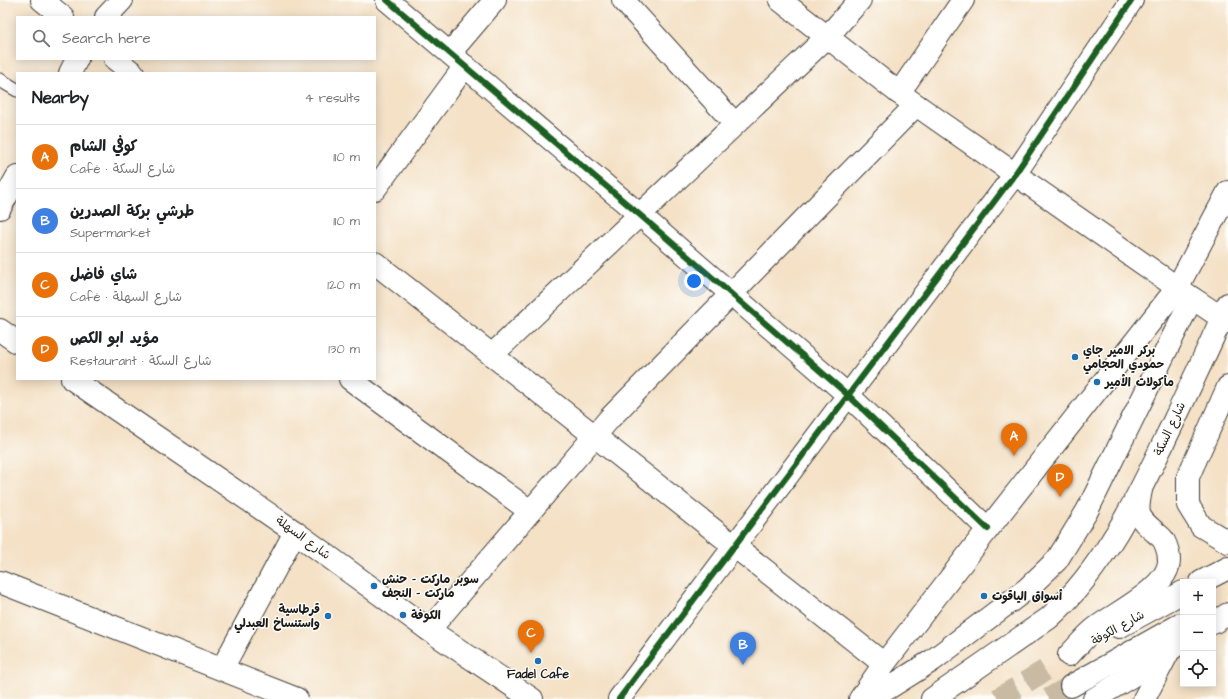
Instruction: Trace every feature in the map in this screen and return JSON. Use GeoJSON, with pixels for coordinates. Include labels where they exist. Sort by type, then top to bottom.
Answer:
{"type":"FeatureCollection","features":[{"type":"Feature","properties":{"kind":"main road"},"geometry":{"type":"LineString","coordinates":[[42,0],[62,16]]}},
{"type":"Feature","properties":{"kind":"main road"},"geometry":{"type":"LineString","coordinates":[[107,16],[122,0]]}},
{"type":"Feature","properties":{"kind":"main road"},"geometry":{"type":"LineString","coordinates":[[387,0],[640,215],[848,395],[988,529]]}},
{"type":"Feature","properties":{"kind":"main road"},"geometry":{"type":"LineString","coordinates":[[376,187],[495,0]]}},
{"type":"Feature","properties":{"kind":"main road"},"geometry":{"type":"LineString","coordinates":[[623,0],[735,124]]}},
{"type":"Feature","properties":{"kind":"main road"},"geometry":{"type":"LineString","coordinates":[[780,0],[907,99],[1185,293],[1226,315]]}},
{"type":"Feature","properties":{"kind":"main road"},"geometry":{"type":"LineString","coordinates":[[492,355],[827,37],[860,0]]}},
{"type":"Feature","properties":{"kind":"main road"},"geometry":{"type":"LineString","coordinates":[[429,630],[610,418],[731,294],[907,99],[963,0]]}},
{"type":"Feature","properties":{"kind":"main road"},"geometry":{"type":"LineString","coordinates":[[619,699],[1015,174],[1132,0]]}},
{"type":"Feature","properties":{"kind":"main road"},"geometry":{"type":"LineString","coordinates":[[70,72],[76,60]]}},
{"type":"Feature","properties":{"kind":"main road"},"geometry":{"type":"LineString","coordinates":[[116,60],[132,72]]}},
{"type":"Feature","properties":{"kind":"main road"},"geometry":{"type":"LineString","coordinates":[[0,208],[16,179]]}},
{"type":"Feature","properties":{"kind":"main road"},"geometry":{"type":"LineString","coordinates":[[871,699],[933,660],[1028,588],[1057,560],[1087,511],[1185,293],[1228,192]]}},
{"type":"Feature","properties":{"kind":"main road"},"geometry":{"type":"LineString","coordinates":[[376,264],[884,664]]}},
{"type":"Feature","properties":{"kind":"main road"},"geometry":{"type":"LineString","coordinates":[[860,699],[884,664],[988,529],[1185,293]]}},
{"type":"Feature","properties":{"kind":"main road","name":"شارع السكة"},"geometry":{"type":"LineString","coordinates":[[932,699],[1050,618],[1066,602],[1106,551],[1123,524],[1141,490],[1226,315]]}},
{"type":"Feature","properties":{"kind":"main road"},"geometry":{"type":"LineString","coordinates":[[0,330],[16,341]]}},
{"type":"Feature","properties":{"kind":"main road","name":"شارع السهلة"},"geometry":{"type":"LineString","coordinates":[[73,380],[295,532],[429,630],[532,699]]}},
{"type":"Feature","properties":{"kind":"main road"},"geometry":{"type":"LineString","coordinates":[[351,380],[530,511]]}},
{"type":"Feature","properties":{"kind":"main road"},"geometry":{"type":"LineString","coordinates":[[1228,387],[1188,477],[1188,505],[1201,526],[1228,542]]}},
{"type":"Feature","properties":{"kind":"main road","name":"شارع الكوفة"},"geometry":{"type":"LineString","coordinates":[[1141,490],[1138,505],[1139,514],[1142,521],[1162,538],[1168,551],[1169,562],[1166,572],[1150,591],[1095,628],[1062,660],[1180,594]]}},
{"type":"Feature","properties":{"kind":"main road"},"geometry":{"type":"LineString","coordinates":[[222,669],[295,532]]}},
{"type":"Feature","properties":{"kind":"main road"},"geometry":{"type":"LineString","coordinates":[[1207,579],[1228,568]]}},
{"type":"Feature","properties":{"kind":"main road"},"geometry":{"type":"LineString","coordinates":[[0,582],[297,699]]}},
{"type":"Feature","properties":{"kind":"main road"},"geometry":{"type":"LineString","coordinates":[[1216,605],[1228,599]]}},
{"type":"Feature","properties":{"kind":"main road"},"geometry":{"type":"LineString","coordinates":[[1216,621],[1228,614]]}},
{"type":"Feature","properties":{"kind":"main road"},"geometry":{"type":"LineString","coordinates":[[1071,686],[1180,624]]}},
{"type":"Feature","properties":{"kind":"main road"},"geometry":{"type":"LineString","coordinates":[[1094,699],[1132,676],[1177,645]]}},
{"type":"Feature","properties":{"kind":"main road"},"geometry":{"type":"LineString","coordinates":[[1144,699],[1177,645]]}},
{"type":"Feature","properties":{"kind":"lane"},"geometry":{"type":"LineString","coordinates":[[0,80],[16,89]]}},
{"type":"Feature","properties":{"kind":"tunnel"},"geometry":{"type":"LineString","coordinates":[[998,699],[1054,665]]}},
{"type":"Feature","properties":{"kind":"tunnel"},"geometry":{"type":"LineString","coordinates":[[1049,699],[1071,686]]}},
{"type":"Feature","properties":{"kind":"cycle path"},"geometry":{"type":"LineString","coordinates":[[387,0],[640,215],[848,395],[988,529]]}},
{"type":"Feature","properties":{"kind":"cycle path"},"geometry":{"type":"LineString","coordinates":[[619,699],[1015,174],[1132,0]]}},
{"type":"Feature","properties":{"kind":"place","name":"بركر الامير جاي حمودي الحجامي"},"geometry":{"type":"Point","coordinates":[1075,357]}},
{"type":"Feature","properties":{"kind":"place","name":"مأكولات الأمير"},"geometry":{"type":"Point","coordinates":[1097,382]}},
{"type":"Feature","properties":{"kind":"place","name":"كوفي الشام"},"geometry":{"type":"Point","coordinates":[1014,456]}},
{"type":"Feature","properties":{"kind":"place","name":"مؤيد ابو الكص"},"geometry":{"type":"Point","coordinates":[1060,497]}},
{"type":"Feature","properties":{"kind":"place","name":"سوبر ماركت - حنش ماركت - النجف"},"geometry":{"type":"Point","coordinates":[374,586]}},
{"type":"Feature","properties":{"kind":"place","name":"أسواق الياقوت"},"geometry":{"type":"Point","coordinates":[984,596]}},
{"type":"Feature","properties":{"kind":"place","name":"الكوفة"},"geometry":{"type":"Point","coordinates":[403,615]}},
{"type":"Feature","properties":{"kind":"place","name":"قرطاسية واستنساخ العبدلي"},"geometry":{"type":"Point","coordinates":[328,616]}},
{"type":"Feature","properties":{"kind":"place","name":"شاي فاضل"},"geometry":{"type":"Point","coordinates":[531,653]}},
{"type":"Feature","properties":{"kind":"place","name":"Fadel Cafe"},"geometry":{"type":"Point","coordinates":[538,661]}},
{"type":"Feature","properties":{"kind":"place","name":"طرشي بركة الصدرين"},"geometry":{"type":"Point","coordinates":[743,665]}}]}
